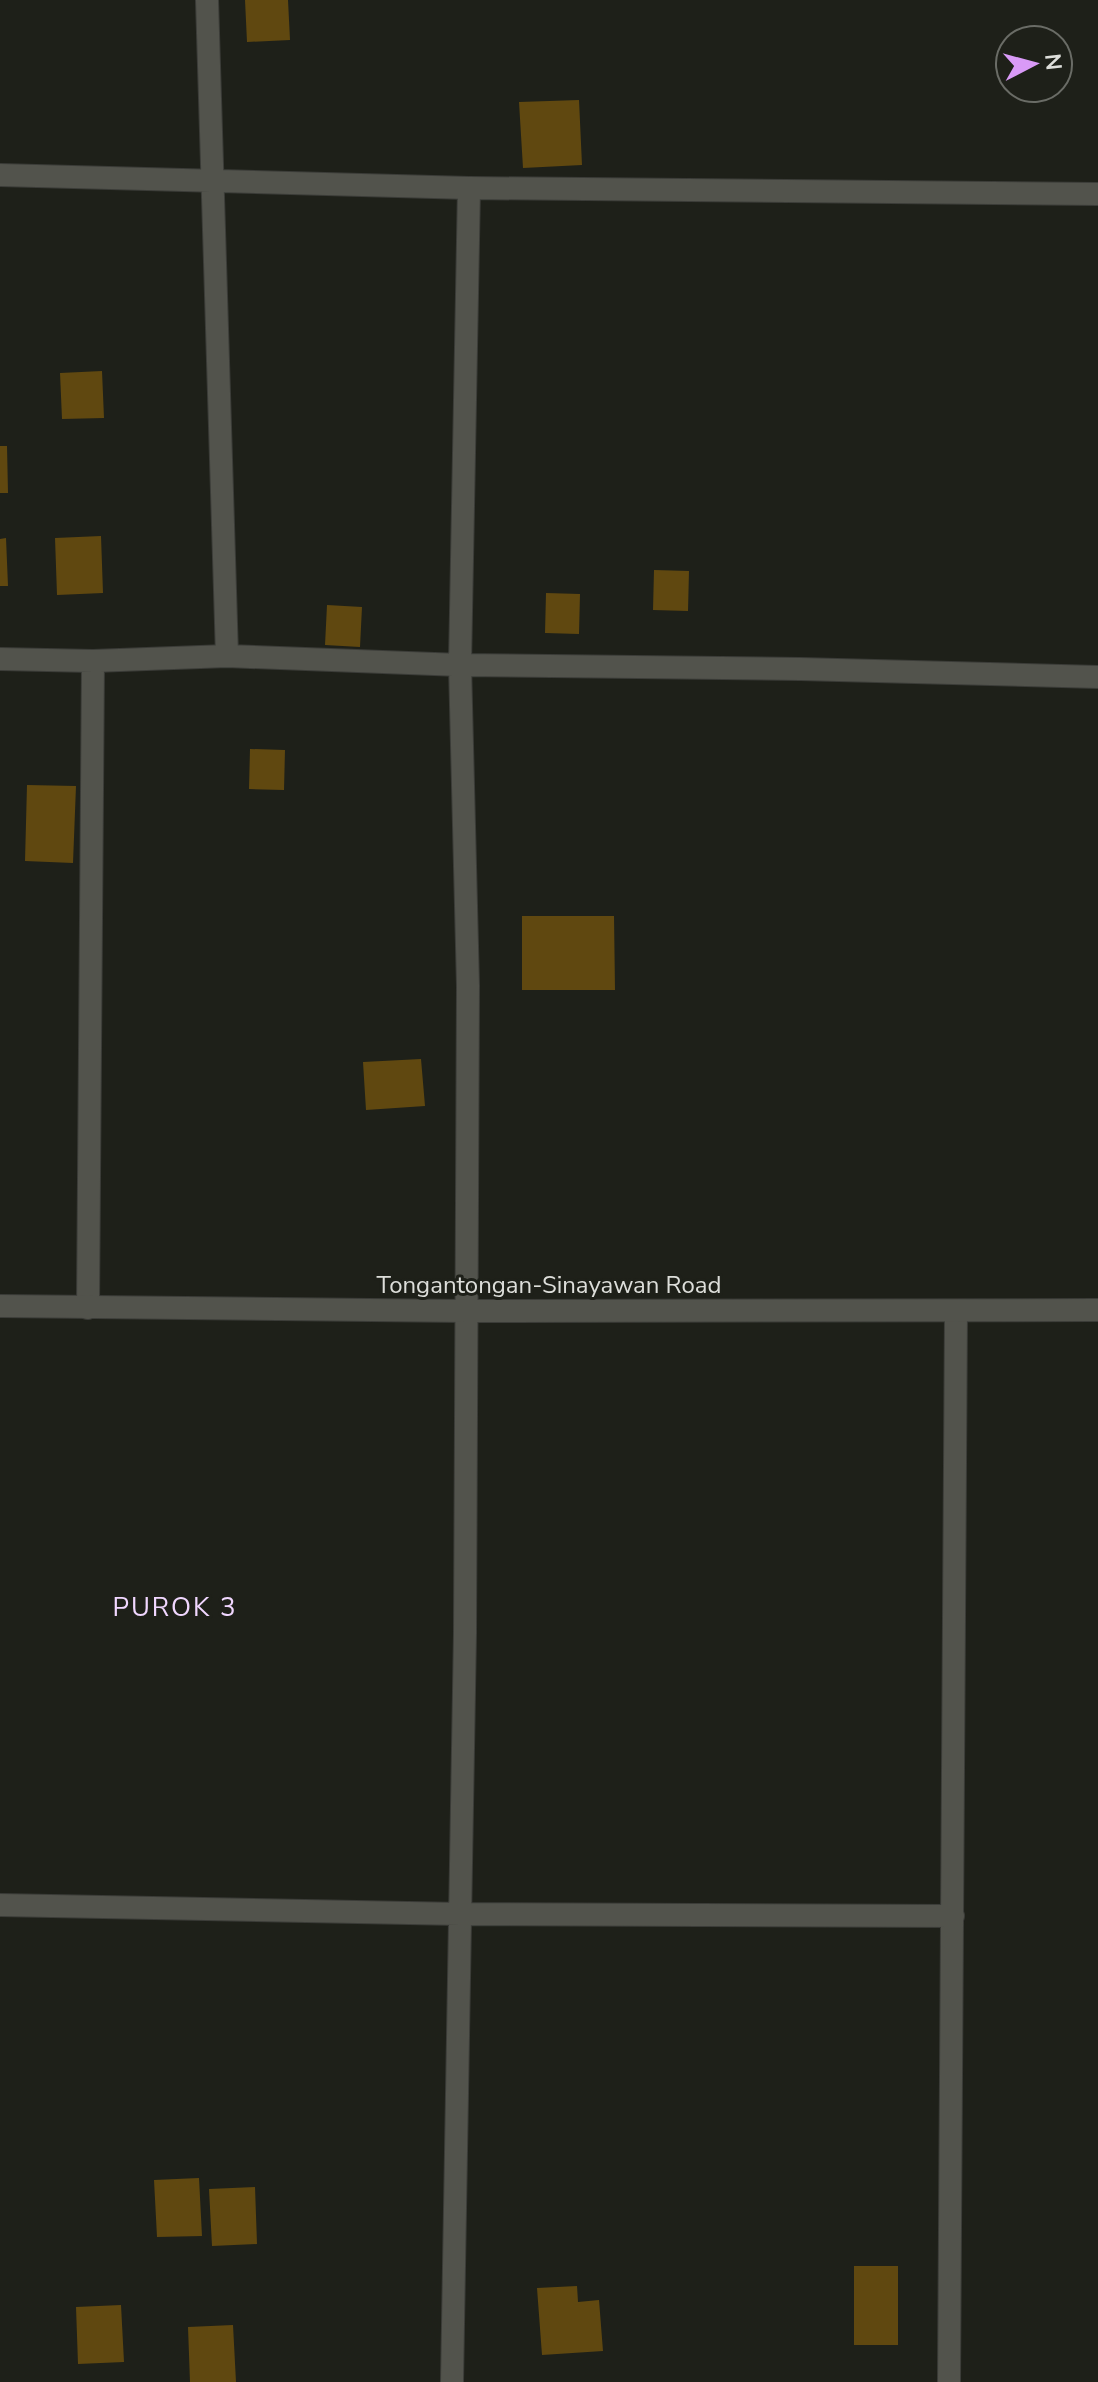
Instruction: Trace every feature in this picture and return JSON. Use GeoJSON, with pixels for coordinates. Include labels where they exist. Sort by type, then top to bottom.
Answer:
{"type":"FeatureCollection","features":[{"type":"Feature","properties":{"kind":"street"},"geometry":{"type":"LineString","coordinates":[[207,0],[227,656]]}},
{"type":"Feature","properties":{"kind":"street"},"geometry":{"type":"LineString","coordinates":[[0,175],[469,188],[1098,194]]}},
{"type":"Feature","properties":{"kind":"street"},"geometry":{"type":"LineString","coordinates":[[452,2382],[460,1914],[468,986],[460,665],[469,188]]}},
{"type":"Feature","properties":{"kind":"street"},"geometry":{"type":"LineString","coordinates":[[0,659],[93,661],[227,656],[460,665],[1098,677]]}},
{"type":"Feature","properties":{"kind":"street"},"geometry":{"type":"LineString","coordinates":[[88,1308],[93,661]]}},
{"type":"Feature","properties":{"kind":"street","name":"Tongantongan-Sinayawan Road"},"geometry":{"type":"LineString","coordinates":[[0,1306],[464,1311],[1098,1310]]}},
{"type":"Feature","properties":{"kind":"street"},"geometry":{"type":"LineString","coordinates":[[949,2382],[956,1311]]}},
{"type":"Feature","properties":{"kind":"street"},"geometry":{"type":"LineString","coordinates":[[0,1905],[460,1914],[953,1916]]}},
{"type":"Feature","properties":{"kind":"building"},"geometry":{"type":"Polygon","coordinates":[[[245,0],[288,0],[290,40],[247,42],[245,0]]]}},
{"type":"Feature","properties":{"kind":"building"},"geometry":{"type":"Polygon","coordinates":[[[579,100],[582,165],[523,168],[519,102],[579,100]]]}},
{"type":"Feature","properties":{"kind":"building"},"geometry":{"type":"Polygon","coordinates":[[[102,371],[104,418],[62,419],[60,373],[102,371]]]}},
{"type":"Feature","properties":{"kind":"building"},"geometry":{"type":"Polygon","coordinates":[[[0,446],[7,446],[8,493],[0,493],[0,446]]]}},
{"type":"Feature","properties":{"kind":"building"},"geometry":{"type":"Polygon","coordinates":[[[101,536],[103,593],[57,595],[55,538],[101,536]]]}},
{"type":"Feature","properties":{"kind":"building"},"geometry":{"type":"Polygon","coordinates":[[[6,538],[8,586],[0,586],[0,539],[6,538]]]}},
{"type":"Feature","properties":{"kind":"building"},"geometry":{"type":"Polygon","coordinates":[[[654,570],[689,571],[688,611],[653,610],[654,570]]]}},
{"type":"Feature","properties":{"kind":"building"},"geometry":{"type":"Polygon","coordinates":[[[546,593],[580,594],[579,634],[545,633],[546,593]]]}},
{"type":"Feature","properties":{"kind":"building"},"geometry":{"type":"Polygon","coordinates":[[[327,605],[362,607],[360,647],[325,645],[327,605]]]}},
{"type":"Feature","properties":{"kind":"building"},"geometry":{"type":"Polygon","coordinates":[[[250,749],[285,750],[284,790],[249,789],[250,749]]]}},
{"type":"Feature","properties":{"kind":"building"},"geometry":{"type":"Polygon","coordinates":[[[27,785],[76,786],[73,863],[25,861],[27,785]]]}},
{"type":"Feature","properties":{"kind":"building"},"geometry":{"type":"Polygon","coordinates":[[[522,916],[614,916],[615,990],[522,990],[522,916]]]}},
{"type":"Feature","properties":{"kind":"building"},"geometry":{"type":"Polygon","coordinates":[[[421,1059],[425,1106],[366,1110],[363,1062],[421,1059]]]}},
{"type":"Feature","properties":{"kind":"building"},"geometry":{"type":"Polygon","coordinates":[[[199,2178],[202,2236],[157,2237],[154,2180],[199,2178]]]}},
{"type":"Feature","properties":{"kind":"building"},"geometry":{"type":"Polygon","coordinates":[[[255,2187],[257,2244],[212,2246],[209,2189],[255,2187]]]}},
{"type":"Feature","properties":{"kind":"building"},"geometry":{"type":"Polygon","coordinates":[[[854,2266],[898,2266],[898,2345],[854,2345],[854,2266]]]}},
{"type":"Feature","properties":{"kind":"building"},"geometry":{"type":"Polygon","coordinates":[[[577,2286],[578,2302],[599,2300],[603,2351],[542,2355],[537,2288],[577,2286]]]}},
{"type":"Feature","properties":{"kind":"building"},"geometry":{"type":"Polygon","coordinates":[[[121,2305],[124,2362],[78,2364],[76,2307],[121,2305]]]}},
{"type":"Feature","properties":{"kind":"building"},"geometry":{"type":"Polygon","coordinates":[[[233,2325],[236,2382],[190,2382],[188,2327],[233,2325]]]}},
{"type":"Feature","properties":{"kind":"district","name":"PUROK 3"},"geometry":{"type":"Point","coordinates":[175,1607]}}]}
